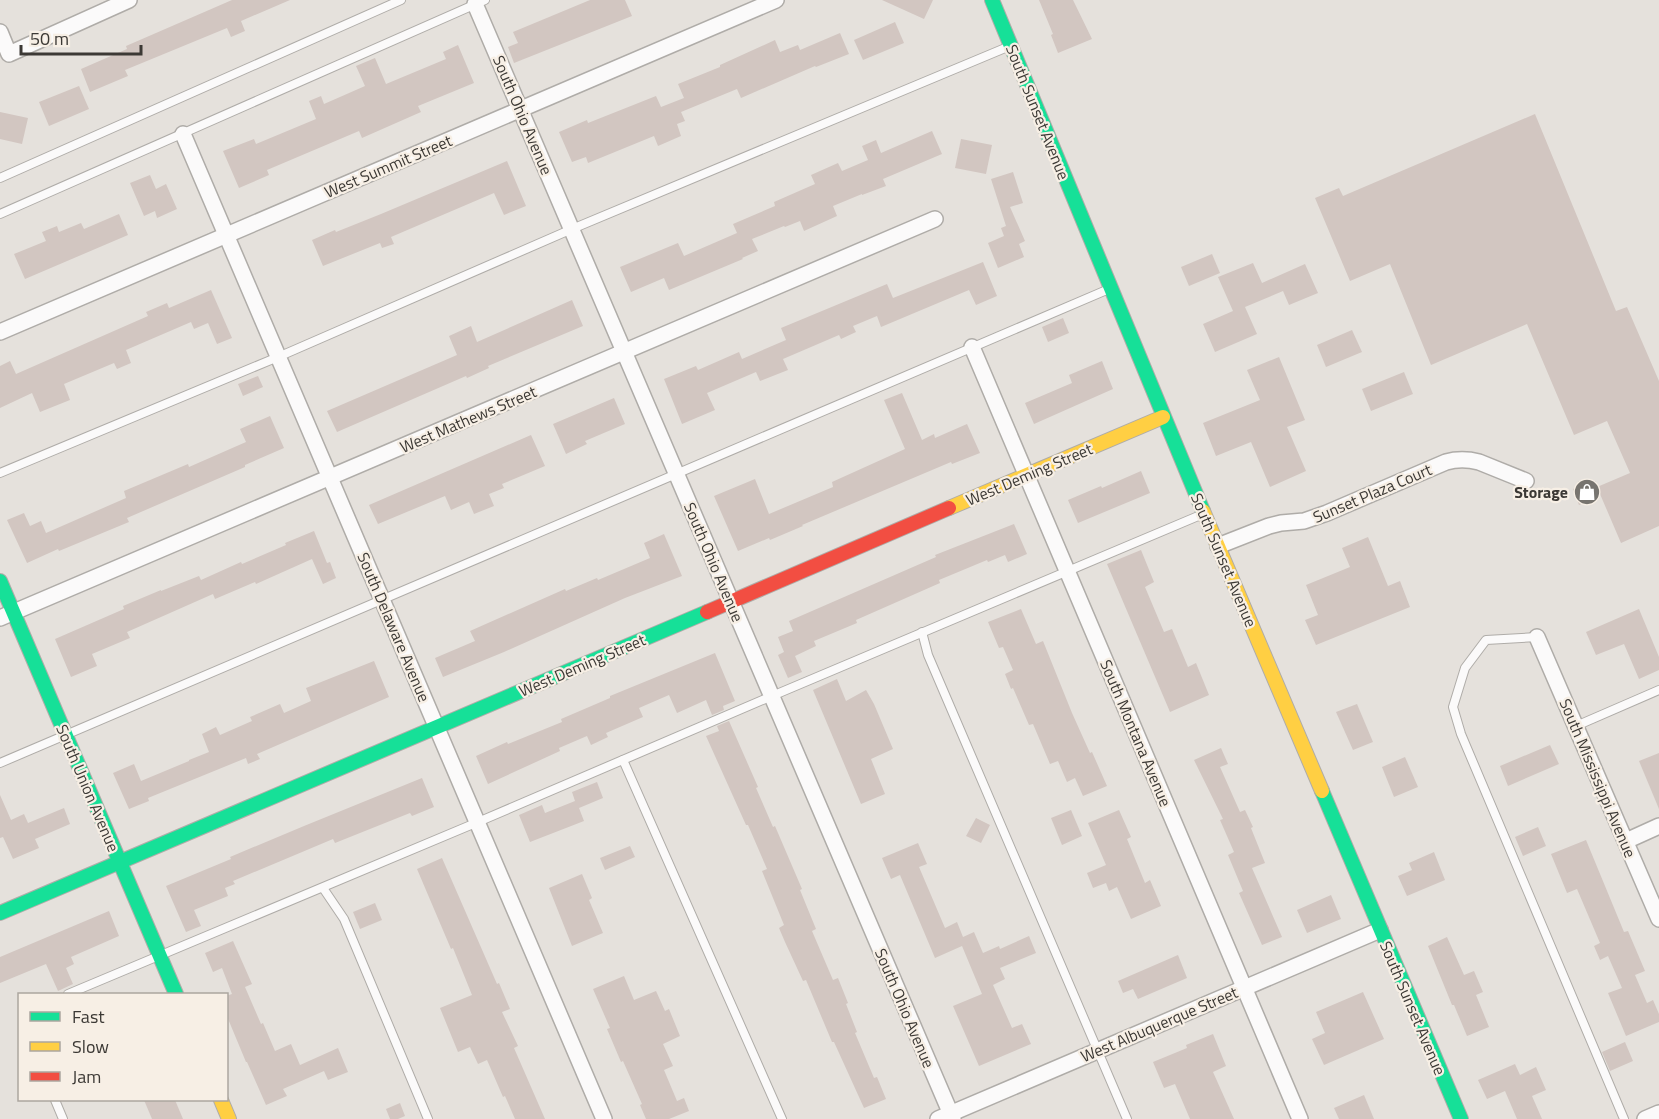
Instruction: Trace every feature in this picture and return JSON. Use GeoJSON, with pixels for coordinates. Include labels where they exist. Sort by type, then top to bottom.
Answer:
{"type":"FeatureCollection","features":[{"type":"Feature","properties":{"kind":"main road","name":"South Sunset Avenue"},"geometry":{"type":"LineString","coordinates":[[992,0],[1204,513],[1461,1119]]}},
{"type":"Feature","properties":{"kind":"main road","name":"West Deming Street"},"geometry":{"type":"LineString","coordinates":[[0,913],[1164,417]]}},
{"type":"Feature","properties":{"kind":"main road","name":"South Union Avenue"},"geometry":{"type":"LineString","coordinates":[[0,581],[7,615],[66,736],[176,993]]}},
{"type":"Feature","properties":{"kind":"main road"},"geometry":{"type":"LineString","coordinates":[[221,1101],[229,1119]]}},
{"type":"Feature","properties":{"kind":"street"},"geometry":{"type":"LineString","coordinates":[[0,32],[9,54],[108,4],[129,0]]}},
{"type":"Feature","properties":{"kind":"street","name":"West Summit Street"},"geometry":{"type":"LineString","coordinates":[[0,332],[776,0]]}},
{"type":"Feature","properties":{"kind":"street","name":"South Ohio Avenue"},"geometry":{"type":"LineString","coordinates":[[480,2],[520,110],[772,696],[947,1117]]}},
{"type":"Feature","properties":{"kind":"street","name":"South Delaware Avenue"},"geometry":{"type":"LineString","coordinates":[[183,134],[604,1119]]}},
{"type":"Feature","properties":{"kind":"street","name":"West Mathews Street"},"geometry":{"type":"LineString","coordinates":[[7,615],[934,219]]}},
{"type":"Feature","properties":{"kind":"street","name":"South Montana Avenue"},"geometry":{"type":"LineString","coordinates":[[972,347],[1300,1119]]}},
{"type":"Feature","properties":{"kind":"street","name":"Sunset Plaza Court"},"geometry":{"type":"LineString","coordinates":[[1218,546],[1269,526],[1304,521],[1327,513],[1455,460],[1479,462],[1526,481]]}},
{"type":"Feature","properties":{"kind":"street","name":"South Mississippi Avenue"},"geometry":{"type":"LineString","coordinates":[[1538,637],[1659,919]]}},
{"type":"Feature","properties":{"kind":"street"},"geometry":{"type":"LineString","coordinates":[[1626,841],[1659,826]]}},
{"type":"Feature","properties":{"kind":"street","name":"West Albuquerque Street"},"geometry":{"type":"LineString","coordinates":[[947,1117],[1380,930]]}},
{"type":"Feature","properties":{"kind":"street"},"geometry":{"type":"LineString","coordinates":[[1645,1119],[1659,1113]]}},
{"type":"Feature","properties":{"kind":"lane"},"geometry":{"type":"LineString","coordinates":[[0,178],[401,0]]}},
{"type":"Feature","properties":{"kind":"lane"},"geometry":{"type":"LineString","coordinates":[[0,214],[480,2]]}},
{"type":"Feature","properties":{"kind":"lane"},"geometry":{"type":"LineString","coordinates":[[0,473],[1011,45]]}},
{"type":"Feature","properties":{"kind":"lane"},"geometry":{"type":"LineString","coordinates":[[0,763],[1111,289]]}},
{"type":"Feature","properties":{"kind":"lane"},"geometry":{"type":"LineString","coordinates":[[70,993],[1204,513]]}},
{"type":"Feature","properties":{"kind":"lane"},"geometry":{"type":"LineString","coordinates":[[922,632],[928,655],[1127,1119]]}},
{"type":"Feature","properties":{"kind":"lane"},"geometry":{"type":"LineString","coordinates":[[1538,637],[1486,640],[1465,668],[1453,707],[1461,734],[1624,1119]]}},
{"type":"Feature","properties":{"kind":"lane"},"geometry":{"type":"LineString","coordinates":[[1576,726],[1659,690]]}},
{"type":"Feature","properties":{"kind":"lane"},"geometry":{"type":"LineString","coordinates":[[623,760],[782,1119]]}},
{"type":"Feature","properties":{"kind":"lane"},"geometry":{"type":"LineString","coordinates":[[323,888],[344,918],[428,1119]]}},
{"type":"Feature","properties":{"kind":"lane"},"geometry":{"type":"LineString","coordinates":[[54,1101],[63,1119]]}},
{"type":"Feature","properties":{"kind":"building"},"geometry":{"type":"Polygon","coordinates":[[[232,0],[290,0],[241,21],[245,31],[231,37],[227,28],[125,70],[128,76],[90,92],[81,69],[127,49],[126,46],[232,0]]]}},
{"type":"Feature","properties":{"kind":"building"},"geometry":{"type":"Polygon","coordinates":[[[590,0],[625,0],[632,16],[514,63],[508,47],[518,43],[513,32],[590,0]]]}},
{"type":"Feature","properties":{"kind":"building"},"geometry":{"type":"Polygon","coordinates":[[[882,0],[933,0],[924,19],[882,0]]]}},
{"type":"Feature","properties":{"kind":"building"},"geometry":{"type":"Polygon","coordinates":[[[1039,0],[1073,0],[1092,39],[1058,53],[1039,0]]]}},
{"type":"Feature","properties":{"kind":"building"},"geometry":{"type":"Polygon","coordinates":[[[895,22],[904,43],[863,60],[854,40],[895,22]]]}},
{"type":"Feature","properties":{"kind":"building"},"geometry":{"type":"Polygon","coordinates":[[[840,33],[849,54],[741,98],[737,89],[681,112],[685,121],[677,124],[681,136],[658,146],[654,136],[588,163],[586,157],[572,162],[559,132],[656,96],[661,107],[684,98],[678,84],[720,67],[775,40],[780,52],[798,45],[800,50],[840,33]]]}},
{"type":"Feature","properties":{"kind":"building"},"geometry":{"type":"Polygon","coordinates":[[[458,45],[474,83],[418,106],[421,112],[362,138],[359,131],[267,170],[269,175],[239,188],[223,151],[254,139],[256,144],[316,119],[309,101],[321,96],[324,104],[365,86],[356,66],[375,58],[386,84],[446,59],[443,52],[458,45]]]}},
{"type":"Feature","properties":{"kind":"building"},"geometry":{"type":"Polygon","coordinates":[[[79,86],[89,109],[49,126],[39,102],[79,86]]]}},
{"type":"Feature","properties":{"kind":"building"},"geometry":{"type":"Polygon","coordinates":[[[0,112],[28,118],[22,144],[0,139],[0,112]]]}},
{"type":"Feature","properties":{"kind":"building"},"geometry":{"type":"Polygon","coordinates":[[[1535,114],[1616,311],[1627,307],[1659,381],[1659,526],[1621,543],[1597,487],[1630,473],[1607,421],[1574,435],[1527,324],[1431,365],[1390,264],[1350,281],[1315,198],[1339,188],[1343,196],[1535,114]]]}},
{"type":"Feature","properties":{"kind":"building"},"geometry":{"type":"Polygon","coordinates":[[[932,131],[942,154],[883,179],[886,186],[833,206],[837,216],[804,231],[800,221],[752,239],[758,251],[669,290],[664,278],[631,292],[620,267],[678,243],[684,256],[737,233],[733,224],[775,206],[774,202],[815,184],[811,175],[838,163],[842,171],[868,160],[862,146],[876,140],[881,153],[932,131]]]}},
{"type":"Feature","properties":{"kind":"building"},"geometry":{"type":"Polygon","coordinates":[[[961,139],[992,145],[986,174],[955,168],[961,139]]]}},
{"type":"Feature","properties":{"kind":"building"},"geometry":{"type":"Polygon","coordinates":[[[507,161],[526,206],[504,215],[494,193],[391,237],[394,244],[382,248],[380,243],[323,266],[312,240],[381,214],[507,161]]]}},
{"type":"Feature","properties":{"kind":"building"},"geometry":{"type":"Polygon","coordinates":[[[1013,172],[1023,203],[1010,207],[1025,241],[1019,244],[1024,257],[998,268],[988,243],[1004,236],[1001,228],[1006,226],[991,179],[1013,172]]]}},
{"type":"Feature","properties":{"kind":"building"},"geometry":{"type":"Polygon","coordinates":[[[150,175],[156,189],[166,184],[177,209],[157,218],[155,211],[144,216],[130,183],[150,175]]]}},
{"type":"Feature","properties":{"kind":"building"},"geometry":{"type":"Polygon","coordinates":[[[119,214],[128,235],[25,279],[14,254],[46,241],[42,232],[57,226],[59,232],[81,223],[84,229],[119,214]]]}},
{"type":"Feature","properties":{"kind":"building"},"geometry":{"type":"Polygon","coordinates":[[[1212,254],[1220,273],[1189,286],[1181,267],[1212,254]]]}},
{"type":"Feature","properties":{"kind":"building"},"geometry":{"type":"Polygon","coordinates":[[[983,262],[997,296],[976,305],[969,290],[881,327],[877,316],[853,326],[856,332],[841,339],[839,335],[783,359],[788,370],[760,381],[756,372],[707,393],[715,410],[682,424],[664,379],[696,366],[698,370],[739,352],[742,359],[786,340],[781,328],[887,284],[893,298],[983,262]]]}},
{"type":"Feature","properties":{"kind":"building"},"geometry":{"type":"Polygon","coordinates":[[[1253,263],[1262,283],[1305,264],[1318,293],[1289,305],[1283,291],[1245,307],[1257,334],[1215,352],[1203,324],[1233,311],[1218,277],[1253,263]]]}},
{"type":"Feature","properties":{"kind":"building"},"geometry":{"type":"Polygon","coordinates":[[[211,290],[232,338],[217,344],[208,323],[194,329],[191,322],[126,350],[131,363],[117,369],[114,363],[64,384],[70,400],[40,412],[32,393],[0,408],[0,366],[10,361],[16,374],[148,316],[146,312],[167,303],[169,308],[211,290]]]}},
{"type":"Feature","properties":{"kind":"building"},"geometry":{"type":"Polygon","coordinates":[[[572,300],[583,326],[488,366],[489,368],[467,378],[466,376],[337,432],[327,411],[457,355],[449,336],[471,326],[477,342],[572,300]]]}},
{"type":"Feature","properties":{"kind":"building"},"geometry":{"type":"Polygon","coordinates":[[[1063,318],[1069,333],[1048,342],[1042,327],[1063,318]]]}},
{"type":"Feature","properties":{"kind":"building"},"geometry":{"type":"Polygon","coordinates":[[[1352,330],[1362,352],[1326,367],[1317,345],[1352,330]]]}},
{"type":"Feature","properties":{"kind":"building"},"geometry":{"type":"Polygon","coordinates":[[[1279,357],[1305,420],[1287,427],[1306,471],[1270,487],[1251,442],[1216,456],[1203,423],[1260,400],[1247,370],[1279,357]]]}},
{"type":"Feature","properties":{"kind":"building"},"geometry":{"type":"Polygon","coordinates":[[[1102,361],[1113,389],[1034,424],[1025,403],[1072,383],[1069,375],[1102,361]]]}},
{"type":"Feature","properties":{"kind":"building"},"geometry":{"type":"Polygon","coordinates":[[[1404,372],[1413,394],[1371,411],[1362,389],[1404,372]]]}},
{"type":"Feature","properties":{"kind":"building"},"geometry":{"type":"Polygon","coordinates":[[[258,376],[263,387],[243,396],[238,384],[258,376]]]}},
{"type":"Feature","properties":{"kind":"building"},"geometry":{"type":"Polygon","coordinates":[[[902,393],[922,440],[934,434],[935,438],[967,424],[980,453],[952,464],[951,462],[770,540],[769,538],[738,551],[714,496],[755,479],[769,514],[833,487],[832,482],[905,449],[884,400],[902,393]]]}},
{"type":"Feature","properties":{"kind":"building"},"geometry":{"type":"Polygon","coordinates":[[[614,398],[625,424],[585,441],[587,444],[566,454],[553,424],[614,398]]]}},
{"type":"Feature","properties":{"kind":"building"},"geometry":{"type":"Polygon","coordinates":[[[270,416],[284,448],[127,518],[129,522],[27,563],[7,520],[24,513],[30,526],[41,521],[46,533],[126,498],[124,491],[188,464],[189,467],[246,442],[240,429],[270,416]]]}},
{"type":"Feature","properties":{"kind":"building"},"geometry":{"type":"Polygon","coordinates":[[[531,435],[545,466],[502,484],[504,488],[489,494],[494,506],[474,514],[469,502],[451,510],[445,496],[378,524],[369,505],[531,435]]]}},
{"type":"Feature","properties":{"kind":"building"},"geometry":{"type":"Polygon","coordinates":[[[1141,471],[1150,493],[1078,523],[1068,500],[1141,471]]]}},
{"type":"Feature","properties":{"kind":"building"},"geometry":{"type":"Polygon","coordinates":[[[1592,481],[1599,497],[1579,505],[1573,489],[1592,481]]]}},
{"type":"Feature","properties":{"kind":"building"},"geometry":{"type":"Polygon","coordinates":[[[1014,524],[1027,554],[1008,562],[1005,555],[988,562],[987,560],[939,580],[940,583],[814,641],[816,646],[795,656],[802,672],[788,678],[778,655],[784,652],[778,637],[793,631],[789,621],[936,557],[935,555],[1014,524]]]}},
{"type":"Feature","properties":{"kind":"building"},"geometry":{"type":"Polygon","coordinates":[[[314,531],[336,578],[323,584],[312,559],[215,599],[213,594],[127,632],[130,638],[92,654],[97,666],[71,677],[55,639],[161,590],[199,576],[201,580],[314,531]]]}},
{"type":"Feature","properties":{"kind":"building"},"geometry":{"type":"Polygon","coordinates":[[[664,534],[682,576],[625,598],[443,677],[435,658],[475,641],[470,631],[565,589],[566,591],[597,578],[598,580],[650,558],[644,543],[664,534]]]}},
{"type":"Feature","properties":{"kind":"building"},"geometry":{"type":"Polygon","coordinates":[[[1368,537],[1388,586],[1400,581],[1410,607],[1316,645],[1305,620],[1318,615],[1306,585],[1350,567],[1342,548],[1368,537]]]}},
{"type":"Feature","properties":{"kind":"building"},"geometry":{"type":"Polygon","coordinates":[[[1141,550],[1154,582],[1145,587],[1164,632],[1172,629],[1188,667],[1196,663],[1209,695],[1170,712],[1107,564],[1141,550]]]}},
{"type":"Feature","properties":{"kind":"building"},"geometry":{"type":"Polygon","coordinates":[[[1021,609],[1036,644],[1043,641],[1072,713],[1107,786],[1083,796],[1075,778],[1067,782],[1058,761],[1050,764],[1033,724],[1029,725],[1005,674],[1013,670],[1003,647],[999,648],[988,622],[1021,609]]]}},
{"type":"Feature","properties":{"kind":"building"},"geometry":{"type":"Polygon","coordinates":[[[1639,609],[1659,657],[1659,670],[1639,679],[1624,644],[1596,655],[1586,632],[1639,609]]]}},
{"type":"Feature","properties":{"kind":"building"},"geometry":{"type":"Polygon","coordinates":[[[715,653],[735,701],[723,706],[724,710],[712,715],[706,700],[677,713],[669,695],[639,708],[643,717],[606,733],[608,737],[591,745],[587,736],[488,784],[476,756],[562,722],[561,719],[610,698],[610,696],[715,653]]]}},
{"type":"Feature","properties":{"kind":"building"},"geometry":{"type":"Polygon","coordinates":[[[374,661],[389,697],[257,754],[260,759],[248,764],[246,758],[148,798],[149,801],[129,809],[113,773],[134,764],[141,781],[189,761],[209,752],[202,734],[216,727],[220,735],[252,721],[250,717],[280,704],[284,713],[311,701],[306,688],[374,661]]]}},
{"type":"Feature","properties":{"kind":"building"},"geometry":{"type":"Polygon","coordinates":[[[837,679],[846,701],[866,690],[893,749],[871,759],[885,794],[861,804],[813,690],[837,679]]]}},
{"type":"Feature","properties":{"kind":"building"},"geometry":{"type":"Polygon","coordinates":[[[1357,704],[1373,742],[1353,750],[1336,712],[1357,704]]]}},
{"type":"Feature","properties":{"kind":"building"},"geometry":{"type":"Polygon","coordinates":[[[729,721],[758,787],[756,788],[802,889],[800,890],[816,929],[812,931],[833,980],[838,978],[857,1032],[855,1033],[874,1078],[877,1077],[886,1099],[864,1108],[832,1042],[806,980],[803,981],[779,928],[784,925],[762,871],[767,869],[706,736],[719,731],[717,726],[729,721]]]}},
{"type":"Feature","properties":{"kind":"building"},"geometry":{"type":"Polygon","coordinates":[[[1550,745],[1559,764],[1508,786],[1500,766],[1550,745]]]}},
{"type":"Feature","properties":{"kind":"building"},"geometry":{"type":"Polygon","coordinates":[[[1221,748],[1228,764],[1220,767],[1240,812],[1245,810],[1253,827],[1251,828],[1265,863],[1252,868],[1282,937],[1262,945],[1239,893],[1243,891],[1228,855],[1234,852],[1220,820],[1223,819],[1194,760],[1221,748]]]}},
{"type":"Feature","properties":{"kind":"building"},"geometry":{"type":"Polygon","coordinates":[[[1659,753],[1659,809],[1639,761],[1659,753]]]}},
{"type":"Feature","properties":{"kind":"building"},"geometry":{"type":"Polygon","coordinates":[[[1405,757],[1418,787],[1394,797],[1382,767],[1405,757]]]}},
{"type":"Feature","properties":{"kind":"building"},"geometry":{"type":"Polygon","coordinates":[[[422,778],[434,807],[412,816],[410,813],[335,843],[333,839],[233,881],[235,884],[225,888],[228,896],[194,910],[201,926],[186,932],[166,886],[231,859],[230,857],[422,778]]]}},
{"type":"Feature","properties":{"kind":"building"},"geometry":{"type":"Polygon","coordinates":[[[597,782],[603,798],[579,808],[584,821],[530,842],[519,815],[542,805],[545,813],[575,801],[572,792],[597,782]]]}},
{"type":"Feature","properties":{"kind":"building"},"geometry":{"type":"Polygon","coordinates":[[[0,795],[11,820],[24,814],[28,823],[64,808],[70,824],[35,839],[39,848],[13,859],[3,837],[0,838],[0,795]]]}},
{"type":"Feature","properties":{"kind":"building"},"geometry":{"type":"Polygon","coordinates":[[[1071,810],[1082,836],[1062,845],[1051,818],[1071,810]]]}},
{"type":"Feature","properties":{"kind":"building"},"geometry":{"type":"Polygon","coordinates":[[[1119,810],[1131,837],[1127,839],[1145,883],[1150,880],[1161,906],[1131,919],[1117,887],[1109,891],[1106,883],[1093,888],[1087,873],[1106,865],[1088,823],[1119,810]]]}},
{"type":"Feature","properties":{"kind":"building"},"geometry":{"type":"Polygon","coordinates":[[[976,818],[990,825],[981,843],[966,836],[976,818]]]}},
{"type":"Feature","properties":{"kind":"building"},"geometry":{"type":"Polygon","coordinates":[[[1538,827],[1546,846],[1523,856],[1515,837],[1538,827]]]}},
{"type":"Feature","properties":{"kind":"building"},"geometry":{"type":"Polygon","coordinates":[[[1586,840],[1624,932],[1628,931],[1645,971],[1635,975],[1647,1003],[1653,1000],[1659,1014],[1659,1022],[1626,1036],[1608,993],[1622,988],[1608,956],[1600,960],[1594,946],[1600,943],[1577,889],[1567,893],[1551,854],[1586,840]]]}},
{"type":"Feature","properties":{"kind":"building"},"geometry":{"type":"Polygon","coordinates":[[[918,843],[927,864],[919,867],[945,928],[957,922],[963,937],[974,932],[983,953],[999,946],[1000,949],[1029,936],[1036,953],[1000,968],[1005,979],[993,985],[1012,1028],[1022,1024],[1031,1044],[979,1066],[953,1006],[982,994],[962,946],[935,958],[900,875],[891,879],[882,858],[918,843]]]}},
{"type":"Feature","properties":{"kind":"building"},"geometry":{"type":"Polygon","coordinates":[[[630,846],[635,857],[605,870],[600,858],[630,846]]]}},
{"type":"Feature","properties":{"kind":"building"},"geometry":{"type":"Polygon","coordinates":[[[1434,852],[1445,880],[1407,896],[1398,876],[1412,870],[1409,863],[1434,852]]]}},
{"type":"Feature","properties":{"kind":"building"},"geometry":{"type":"Polygon","coordinates":[[[442,858],[510,1009],[502,1012],[518,1046],[514,1048],[545,1119],[515,1119],[487,1060],[478,1064],[470,1047],[458,1052],[440,1008],[472,995],[417,869],[442,858]]]}},
{"type":"Feature","properties":{"kind":"building"},"geometry":{"type":"Polygon","coordinates":[[[582,874],[592,898],[589,900],[603,933],[572,946],[549,888],[582,874]]]}},
{"type":"Feature","properties":{"kind":"building"},"geometry":{"type":"Polygon","coordinates":[[[1331,895],[1341,919],[1307,933],[1297,910],[1331,895]]]}},
{"type":"Feature","properties":{"kind":"building"},"geometry":{"type":"Polygon","coordinates":[[[375,903],[382,920],[360,929],[353,912],[375,903]]]}},
{"type":"Feature","properties":{"kind":"building"},"geometry":{"type":"Polygon","coordinates":[[[109,911],[119,936],[71,957],[74,964],[66,968],[73,984],[58,991],[46,964],[0,983],[0,957],[109,911]]]}},
{"type":"Feature","properties":{"kind":"building"},"geometry":{"type":"Polygon","coordinates":[[[1447,937],[1464,975],[1474,971],[1483,992],[1476,995],[1489,1027],[1467,1036],[1428,946],[1447,937]]]}},
{"type":"Feature","properties":{"kind":"building"},"geometry":{"type":"Polygon","coordinates":[[[233,941],[252,984],[245,987],[275,1051],[291,1044],[300,1065],[338,1048],[348,1072],[328,1080],[324,1071],[283,1089],[287,1096],[266,1105],[228,1019],[228,995],[232,994],[222,968],[213,972],[205,953],[233,941]]]}},
{"type":"Feature","properties":{"kind":"building"},"geometry":{"type":"Polygon","coordinates":[[[1178,955],[1187,978],[1138,999],[1133,989],[1123,993],[1118,981],[1178,955]]]}},
{"type":"Feature","properties":{"kind":"building"},"geometry":{"type":"Polygon","coordinates":[[[624,976],[634,1000],[656,991],[665,1011],[669,1009],[680,1036],[663,1044],[673,1066],[664,1070],[677,1101],[684,1098],[689,1111],[669,1119],[646,1119],[640,1105],[642,1104],[607,1029],[610,1028],[593,989],[624,976]]]}},
{"type":"Feature","properties":{"kind":"building"},"geometry":{"type":"Polygon","coordinates":[[[1363,992],[1384,1039],[1324,1065],[1312,1039],[1325,1033],[1316,1012],[1363,992]]]}},
{"type":"Feature","properties":{"kind":"building"},"geometry":{"type":"Polygon","coordinates":[[[1213,1034],[1226,1066],[1213,1072],[1234,1119],[1190,1119],[1175,1084],[1164,1088],[1153,1062],[1213,1034]]]}},
{"type":"Feature","properties":{"kind":"building"},"geometry":{"type":"Polygon","coordinates":[[[1625,1042],[1633,1061],[1610,1071],[1602,1052],[1625,1042]]]}},
{"type":"Feature","properties":{"kind":"building"},"geometry":{"type":"Polygon","coordinates":[[[1515,1064],[1520,1075],[1536,1067],[1546,1090],[1532,1096],[1542,1119],[1517,1119],[1505,1091],[1487,1099],[1478,1080],[1515,1064]]]}},
{"type":"Feature","properties":{"kind":"building"},"geometry":{"type":"Polygon","coordinates":[[[1364,1095],[1374,1119],[1339,1119],[1334,1108],[1364,1095]]]}},
{"type":"Feature","properties":{"kind":"building"},"geometry":{"type":"Polygon","coordinates":[[[144,1101],[175,1101],[183,1119],[152,1119],[144,1101]]]}},
{"type":"Feature","properties":{"kind":"building"},"geometry":{"type":"Polygon","coordinates":[[[400,1103],[405,1116],[390,1119],[386,1109],[400,1103]]]}},
{"type":"Feature","properties":{"kind":"traffic: fast"},"geometry":{"type":"LineString","coordinates":[[992,0],[1203,511]]}},
{"type":"Feature","properties":{"kind":"traffic: fast"},"geometry":{"type":"LineString","coordinates":[[0,581],[176,993]]}},
{"type":"Feature","properties":{"kind":"traffic: fast"},"geometry":{"type":"LineString","coordinates":[[0,913],[707,612]]}},
{"type":"Feature","properties":{"kind":"traffic: fast"},"geometry":{"type":"LineString","coordinates":[[1322,791],[1461,1119]]}},
{"type":"Feature","properties":{"kind":"traffic: slow"},"geometry":{"type":"LineString","coordinates":[[949,508],[1163,417]]}},
{"type":"Feature","properties":{"kind":"traffic: slow"},"geometry":{"type":"LineString","coordinates":[[1203,511],[1322,791]]}},
{"type":"Feature","properties":{"kind":"traffic: slow"},"geometry":{"type":"LineString","coordinates":[[221,1101],[229,1119]]}},
{"type":"Feature","properties":{"kind":"traffic: jam"},"geometry":{"type":"LineString","coordinates":[[707,612],[949,508]]}},
{"type":"Feature","properties":{"kind":"place","name":"Storage"},"geometry":{"type":"Point","coordinates":[1587,492]}}]}
